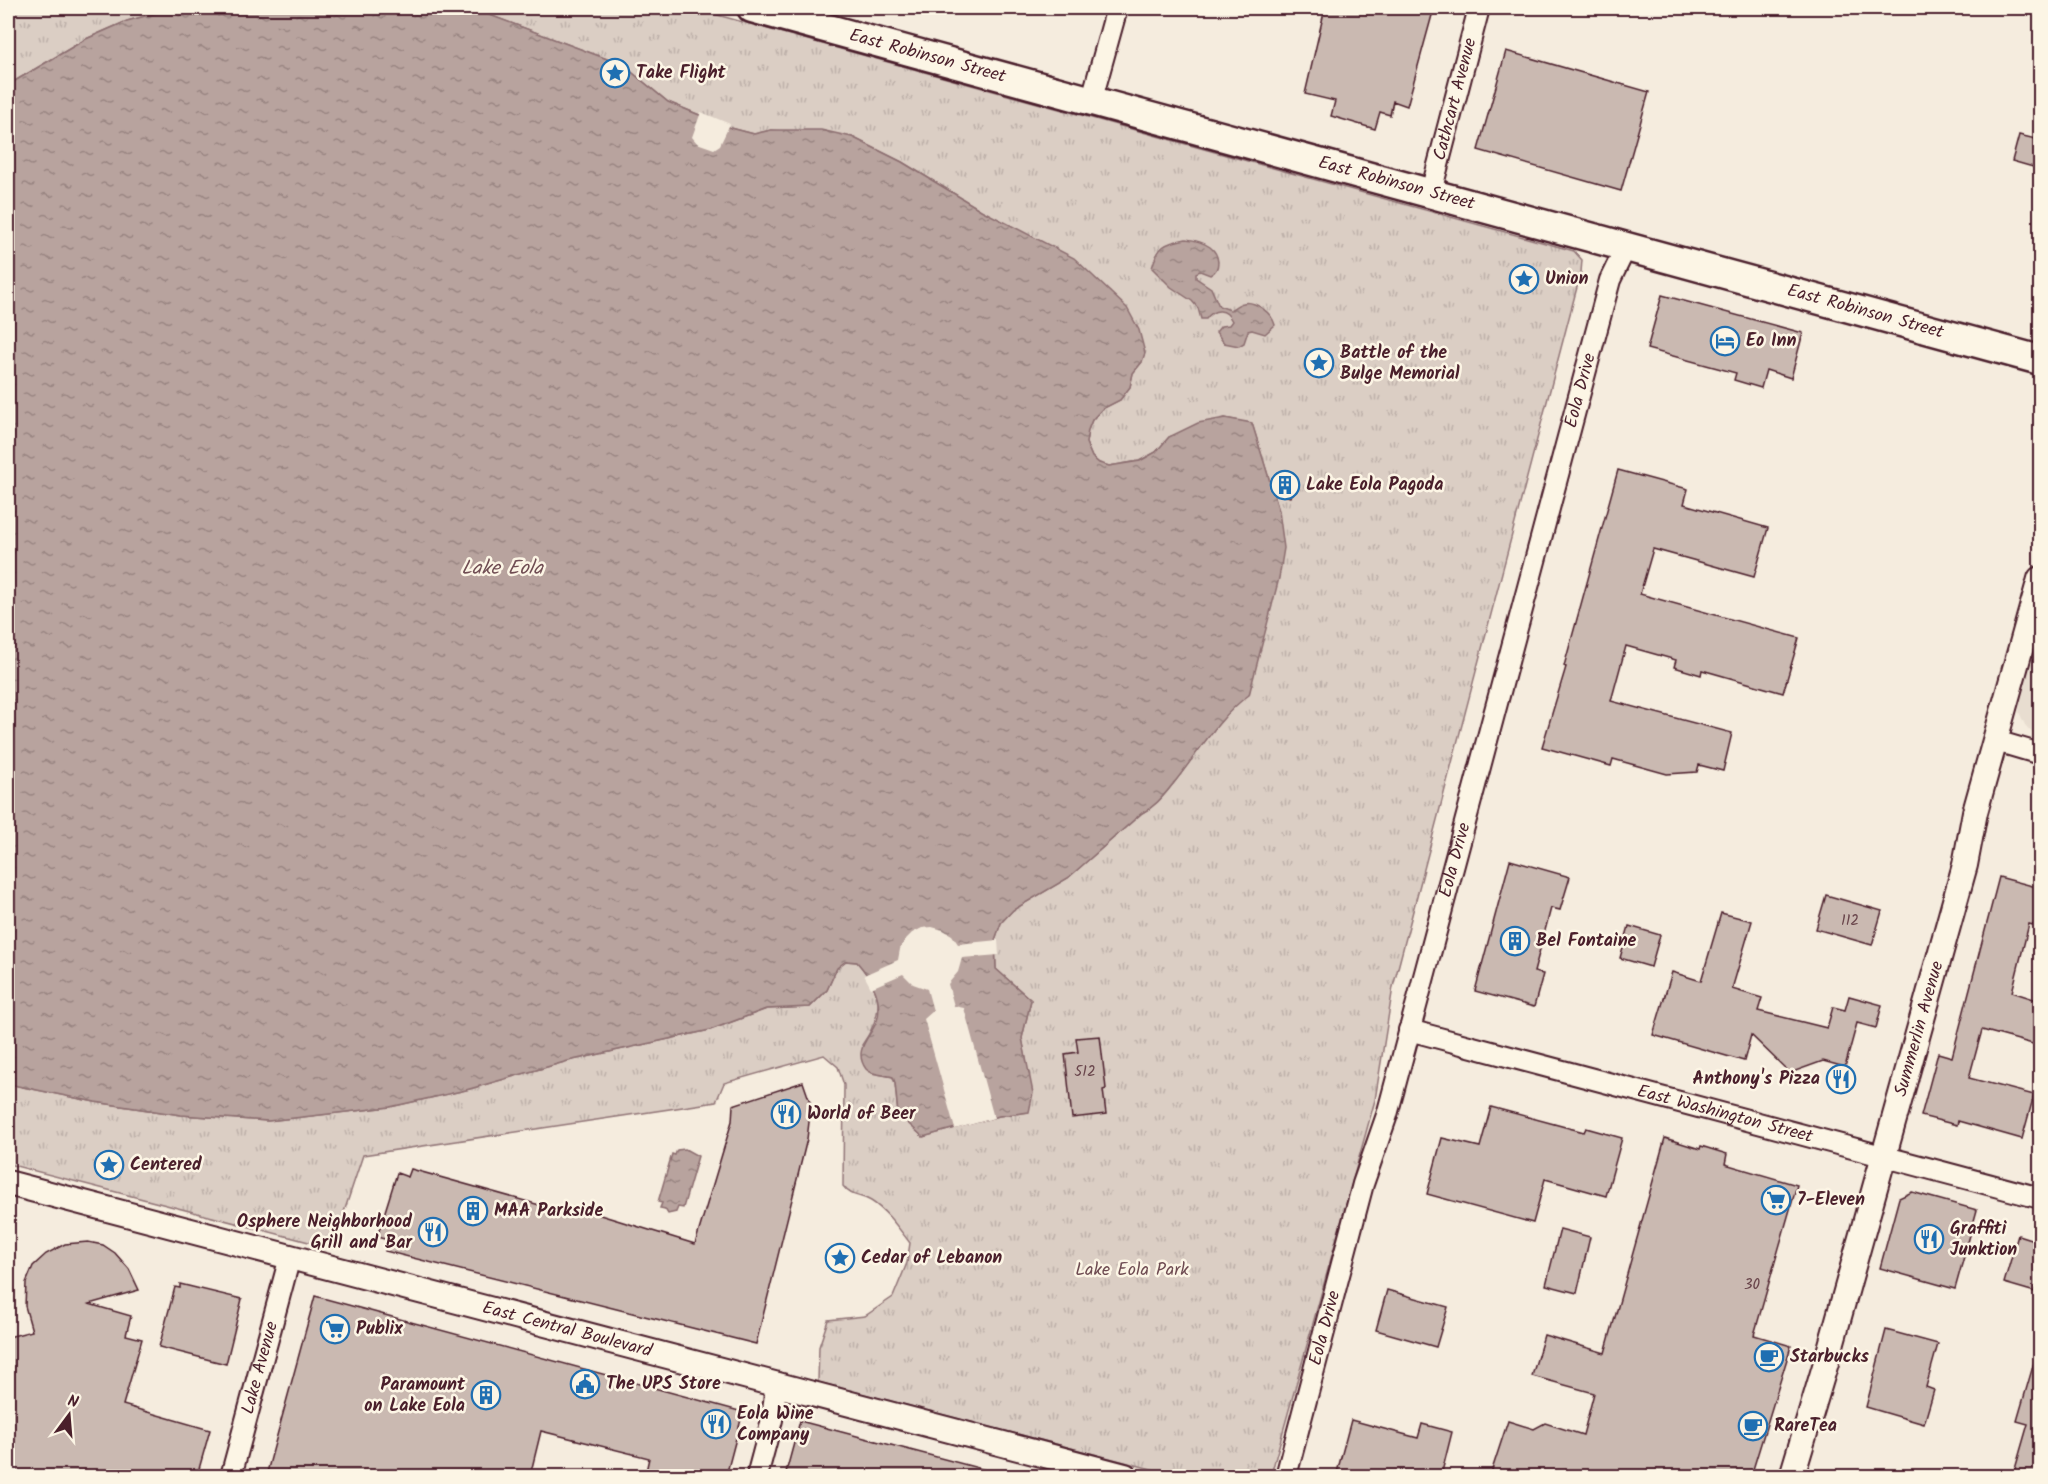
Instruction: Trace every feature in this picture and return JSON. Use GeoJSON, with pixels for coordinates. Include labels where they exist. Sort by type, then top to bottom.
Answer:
{"type":"FeatureCollection","features":[{"type":"Feature","properties":{"kind":"main road","name":"East Robinson Street"},"geometry":{"type":"LineString","coordinates":[[752,8],[1091,102],[1627,245],[2040,360]]}},
{"type":"Feature","properties":{"kind":"street"},"geometry":{"type":"LineString","coordinates":[[1091,102],[1117,8]]}},
{"type":"Feature","properties":{"kind":"street","name":"Cathcart Avenue"},"geometry":{"type":"LineString","coordinates":[[1431,192],[1479,8]]}},
{"type":"Feature","properties":{"kind":"street","name":"Eola Drive"},"geometry":{"type":"LineString","coordinates":[[1286,1476],[1363,1184],[1387,1115],[1610,280],[1627,245]]}},
{"type":"Feature","properties":{"kind":"street","name":"Summerlin Avenue"},"geometry":{"type":"LineString","coordinates":[[1792,1476],[1965,865],[1975,812],[2040,579]]}},
{"type":"Feature","properties":{"kind":"street"},"geometry":{"type":"LineString","coordinates":[[1996,741],[2040,754]]}},
{"type":"Feature","properties":{"kind":"street","name":"East Washington Street"},"geometry":{"type":"LineString","coordinates":[[1409,1030],[2040,1197]]}},
{"type":"Feature","properties":{"kind":"street","name":"East Central Boulevard"},"geometry":{"type":"LineString","coordinates":[[8,1183],[1125,1476]]}},
{"type":"Feature","properties":{"kind":"street","name":"Lake Avenue"},"geometry":{"type":"LineString","coordinates":[[231,1476],[290,1257]]}},
{"type":"Feature","properties":{"kind":"street"},"geometry":{"type":"LineString","coordinates":[[757,1476],[772,1420],[776,1385]]}},
{"type":"Feature","properties":{"kind":"shaded area"},"geometry":{"type":"Polygon","coordinates":[[[2040,627],[2040,738],[2025,725],[2019,712],[2021,695],[2040,627]]]}},
{"type":"Feature","properties":{"kind":"green space"},"geometry":{"type":"Polygon","coordinates":[[[8,8],[175,8],[127,21],[86,39],[8,85],[8,8]]]}},
{"type":"Feature","properties":{"kind":"green space","name":"Lake Eola Park"},"geometry":{"type":"Polygon","coordinates":[[[446,8],[692,8],[1574,251],[1582,260],[1581,272],[1393,987],[1375,1100],[1272,1471],[1266,1476],[1178,1476],[818,1382],[819,1347],[828,1320],[865,1316],[893,1297],[907,1263],[910,1243],[877,1205],[853,1194],[843,1186],[844,1085],[838,1067],[824,1055],[724,1083],[716,1102],[363,1155],[332,1248],[8,1164],[8,1084],[95,1102],[181,1115],[267,1121],[390,1107],[466,1090],[568,1061],[710,1030],[767,1009],[810,1007],[827,990],[837,968],[845,961],[857,962],[866,973],[876,993],[878,1002],[875,1022],[862,1045],[872,1073],[893,1077],[898,1114],[923,1137],[999,1116],[1028,1112],[1027,1065],[1022,1038],[1031,1000],[996,969],[995,940],[1001,922],[1013,910],[1068,878],[1155,804],[1218,724],[1249,694],[1279,511],[1252,424],[1225,418],[1169,437],[1156,452],[1139,461],[1109,466],[1099,463],[1092,457],[1086,443],[1092,420],[1102,409],[1120,400],[1130,387],[1133,373],[1142,362],[981,210],[902,162],[852,137],[771,130],[754,134],[731,128],[668,102],[623,65],[487,14],[446,8]]]}},
{"type":"Feature","properties":{"kind":"water","name":"Lake Eola"},"geometry":{"type":"Polygon","coordinates":[[[175,8],[446,8],[487,14],[623,65],[668,102],[731,128],[754,134],[771,130],[821,130],[852,137],[902,162],[981,210],[1074,258],[1127,308],[1139,330],[1145,353],[1142,362],[1133,373],[1130,387],[1120,400],[1102,409],[1092,420],[1086,443],[1092,457],[1099,463],[1109,466],[1140,461],[1156,452],[1169,437],[1198,423],[1225,418],[1252,423],[1279,511],[1284,548],[1279,578],[1249,695],[1218,725],[1159,800],[1068,878],[1013,910],[1001,923],[995,940],[996,969],[1031,1000],[1022,1038],[1033,1093],[1029,1112],[999,1116],[923,1137],[898,1114],[893,1077],[872,1073],[866,1069],[862,1061],[862,1048],[878,1017],[877,994],[857,962],[846,961],[837,968],[827,990],[810,1007],[766,1009],[710,1030],[568,1061],[466,1090],[390,1107],[268,1121],[181,1115],[95,1102],[8,1084],[8,85],[86,39],[127,21],[175,8]]]}},
{"type":"Feature","properties":{"kind":"water"},"geometry":{"type":"Polygon","coordinates":[[[1186,239],[1205,244],[1215,253],[1218,265],[1214,272],[1210,275],[1200,271],[1196,273],[1196,278],[1211,288],[1219,306],[1230,310],[1241,304],[1253,303],[1267,312],[1275,325],[1265,334],[1248,331],[1244,343],[1239,346],[1224,343],[1216,332],[1221,326],[1229,325],[1232,321],[1227,314],[1216,311],[1206,319],[1201,319],[1198,308],[1192,301],[1171,287],[1152,268],[1163,247],[1186,239]]]}},
{"type":"Feature","properties":{"kind":"water"},"geometry":{"type":"Polygon","coordinates":[[[685,1149],[698,1156],[683,1208],[678,1207],[676,1212],[668,1214],[665,1209],[660,1208],[662,1203],[658,1202],[672,1154],[675,1155],[677,1150],[685,1149]]]}},
{"type":"Feature","properties":{"kind":"pier"},"geometry":{"type":"Polygon","coordinates":[[[701,112],[730,124],[720,145],[714,149],[697,143],[692,137],[701,112]]]}},
{"type":"Feature","properties":{"kind":"pier"},"geometry":{"type":"Polygon","coordinates":[[[932,927],[952,935],[958,944],[998,940],[999,955],[962,958],[958,972],[948,984],[954,1006],[964,1008],[994,1118],[955,1129],[924,1019],[933,1011],[927,989],[913,984],[903,974],[871,988],[864,975],[898,960],[900,949],[912,933],[922,928],[932,927]]]}},
{"type":"Feature","properties":{"kind":"building"},"geometry":{"type":"Polygon","coordinates":[[[1325,8],[1434,8],[1407,106],[1393,101],[1390,115],[1380,112],[1375,129],[1331,116],[1335,101],[1305,94],[1325,8]]]}},
{"type":"Feature","properties":{"kind":"building"},"geometry":{"type":"Polygon","coordinates":[[[1506,51],[1649,92],[1621,191],[1478,150],[1506,51]]]}},
{"type":"Feature","properties":{"kind":"building"},"geometry":{"type":"Polygon","coordinates":[[[2019,135],[2040,140],[2040,169],[2012,161],[2019,135]]]}},
{"type":"Feature","properties":{"kind":"building","name":"Eo Inn"},"geometry":{"type":"Polygon","coordinates":[[[1662,295],[1803,333],[1791,378],[1766,370],[1761,388],[1734,380],[1736,373],[1647,349],[1662,295]]]}},
{"type":"Feature","properties":{"kind":"building"},"geometry":{"type":"Polygon","coordinates":[[[1618,470],[1688,489],[1684,504],[1768,528],[1754,577],[1653,549],[1640,594],[1799,638],[1783,693],[1702,670],[1701,675],[1674,667],[1676,660],[1626,646],[1611,701],[1732,733],[1723,771],[1699,765],[1697,772],[1667,774],[1613,759],[1611,766],[1542,747],[1566,667],[1564,666],[1618,470]]]}},
{"type":"Feature","properties":{"kind":"building","name":"Lake Eola Pagoda"},"geometry":{"type":"Polygon","coordinates":[[[1281,471],[1293,474],[1298,488],[1290,497],[1276,493],[1272,481],[1281,471]]]}},
{"type":"Feature","properties":{"kind":"building","name":"Bel Fontaine"},"geometry":{"type":"Polygon","coordinates":[[[1510,860],[1570,877],[1560,910],[1551,908],[1534,972],[1543,974],[1534,1007],[1475,991],[1510,860]]]}},
{"type":"Feature","properties":{"kind":"building"},"geometry":{"type":"Polygon","coordinates":[[[1999,877],[2040,888],[2040,927],[2029,924],[2012,992],[2040,1001],[2040,1046],[1982,1030],[1969,1078],[2034,1095],[2022,1139],[1958,1121],[1957,1125],[1921,1116],[1938,1053],[1952,1057],[1999,877]]]}},
{"type":"Feature","properties":{"kind":"building"},"geometry":{"type":"Polygon","coordinates":[[[1826,895],[1882,911],[1872,945],[1816,929],[1826,895]]]}},
{"type":"Feature","properties":{"kind":"building"},"geometry":{"type":"Polygon","coordinates":[[[1721,913],[1752,921],[1732,989],[1762,998],[1758,1011],[1827,1028],[1833,1007],[1845,1010],[1849,996],[1882,1005],[1876,1028],[1857,1023],[1845,1067],[1823,1061],[1790,1073],[1751,1035],[1744,1061],[1653,1035],[1672,972],[1701,981],[1721,913]]]}},
{"type":"Feature","properties":{"kind":"building"},"geometry":{"type":"Polygon","coordinates":[[[1629,926],[1660,935],[1651,967],[1620,958],[1629,926]]]}},
{"type":"Feature","properties":{"kind":"building"},"geometry":{"type":"Polygon","coordinates":[[[1100,1036],[1106,1089],[1103,1090],[1106,1114],[1072,1118],[1065,1054],[1078,1052],[1076,1038],[1100,1036]]]}},
{"type":"Feature","properties":{"kind":"building","name":"MAA Parkside"},"geometry":{"type":"Polygon","coordinates":[[[803,1082],[811,1105],[807,1139],[756,1344],[385,1251],[388,1240],[377,1237],[397,1173],[408,1177],[411,1169],[572,1214],[574,1207],[695,1244],[732,1121],[733,1105],[803,1082]]]}},
{"type":"Feature","properties":{"kind":"building"},"geometry":{"type":"Polygon","coordinates":[[[1491,1107],[1584,1132],[1586,1128],[1622,1138],[1606,1196],[1545,1179],[1533,1223],[1427,1194],[1442,1138],[1480,1147],[1491,1107]]]}},
{"type":"Feature","properties":{"kind":"building"},"geometry":{"type":"Polygon","coordinates":[[[1665,1138],[1700,1149],[1701,1146],[1727,1154],[1725,1164],[1797,1185],[1754,1335],[1791,1346],[1751,1476],[1490,1476],[1508,1421],[1534,1429],[1545,1423],[1583,1435],[1594,1393],[1532,1376],[1544,1335],[1605,1353],[1665,1138]]]}},
{"type":"Feature","properties":{"kind":"building","name":"Graffiti Junktion"},"geometry":{"type":"Polygon","coordinates":[[[1912,1192],[1977,1210],[1955,1289],[1880,1268],[1899,1198],[1912,1192]]]}},
{"type":"Feature","properties":{"kind":"building"},"geometry":{"type":"Polygon","coordinates":[[[1560,1229],[1590,1237],[1577,1293],[1546,1285],[1560,1229]]]}},
{"type":"Feature","properties":{"kind":"building"},"geometry":{"type":"Polygon","coordinates":[[[2018,1235],[2040,1242],[2040,1272],[2035,1292],[2004,1283],[2018,1235]]]}},
{"type":"Feature","properties":{"kind":"building"},"geometry":{"type":"Polygon","coordinates":[[[88,1242],[103,1245],[115,1253],[129,1269],[139,1290],[89,1304],[131,1316],[126,1335],[142,1339],[123,1405],[210,1430],[197,1476],[8,1476],[8,1337],[32,1331],[25,1306],[26,1283],[33,1266],[46,1254],[65,1244],[88,1242]]]}},
{"type":"Feature","properties":{"kind":"building"},"geometry":{"type":"Polygon","coordinates":[[[180,1284],[242,1299],[226,1364],[159,1347],[175,1287],[180,1288],[180,1284]]]}},
{"type":"Feature","properties":{"kind":"building"},"geometry":{"type":"Polygon","coordinates":[[[1387,1290],[1448,1307],[1436,1347],[1376,1330],[1387,1290]]]}},
{"type":"Feature","properties":{"kind":"building","name":"Paramount on Lake Eola"},"geometry":{"type":"Polygon","coordinates":[[[315,1296],[743,1412],[726,1476],[645,1476],[649,1458],[541,1431],[530,1476],[266,1476],[315,1296]]]}},
{"type":"Feature","properties":{"kind":"building"},"geometry":{"type":"Polygon","coordinates":[[[1886,1330],[1938,1344],[1926,1387],[1934,1390],[1924,1424],[1866,1407],[1886,1330]]]}},
{"type":"Feature","properties":{"kind":"building"},"geometry":{"type":"Polygon","coordinates":[[[2035,1359],[2040,1360],[2040,1476],[2013,1476],[2028,1424],[2017,1421],[2035,1359]]]}},
{"type":"Feature","properties":{"kind":"building"},"geometry":{"type":"Polygon","coordinates":[[[1351,1420],[1418,1438],[1422,1424],[1452,1432],[1441,1476],[1336,1476],[1351,1420]]]}},
{"type":"Feature","properties":{"kind":"building"},"geometry":{"type":"Polygon","coordinates":[[[800,1421],[986,1470],[985,1476],[785,1476],[800,1421]]]}},
{"type":"Feature","properties":{"kind":"place","name":"Take Flight"},"geometry":{"type":"Point","coordinates":[615,73]}},
{"type":"Feature","properties":{"kind":"place","name":"Union"},"geometry":{"type":"Point","coordinates":[1524,279]}},
{"type":"Feature","properties":{"kind":"place","name":"Eo Inn"},"geometry":{"type":"Point","coordinates":[1725,341]}},
{"type":"Feature","properties":{"kind":"place","name":"Battle of the Bulge Memorial"},"geometry":{"type":"Point","coordinates":[1319,363]}},
{"type":"Feature","properties":{"kind":"place","name":"Lake Eola Pagoda"},"geometry":{"type":"Point","coordinates":[1285,485]}},
{"type":"Feature","properties":{"kind":"place","name":"Bel Fontaine"},"geometry":{"type":"Point","coordinates":[1515,941]}},
{"type":"Feature","properties":{"kind":"place","name":"Anthony's Pizza"},"geometry":{"type":"Point","coordinates":[1841,1079]}},
{"type":"Feature","properties":{"kind":"place","name":"World of Beer"},"geometry":{"type":"Point","coordinates":[786,1114]}},
{"type":"Feature","properties":{"kind":"place","name":"Centered"},"geometry":{"type":"Point","coordinates":[109,1165]}},
{"type":"Feature","properties":{"kind":"place","name":"7-Eleven"},"geometry":{"type":"Point","coordinates":[1776,1200]}},
{"type":"Feature","properties":{"kind":"place","name":"MAA Parkside"},"geometry":{"type":"Point","coordinates":[473,1211]}},
{"type":"Feature","properties":{"kind":"place","name":"Osphere Neighborhood Grill and Bar"},"geometry":{"type":"Point","coordinates":[433,1232]}},
{"type":"Feature","properties":{"kind":"place","name":"Graffiti Junktion"},"geometry":{"type":"Point","coordinates":[1929,1239]}},
{"type":"Feature","properties":{"kind":"place","name":"Cedar of Lebanon"},"geometry":{"type":"Point","coordinates":[840,1258]}},
{"type":"Feature","properties":{"kind":"place","name":"Publix"},"geometry":{"type":"Point","coordinates":[335,1329]}},
{"type":"Feature","properties":{"kind":"place","name":"Starbucks"},"geometry":{"type":"Point","coordinates":[1769,1357]}},
{"type":"Feature","properties":{"kind":"place","name":"The UPS Store"},"geometry":{"type":"Point","coordinates":[585,1384]}},
{"type":"Feature","properties":{"kind":"place","name":"Paramount on Lake Eola"},"geometry":{"type":"Point","coordinates":[486,1395]}},
{"type":"Feature","properties":{"kind":"place","name":"Eola Wine Company"},"geometry":{"type":"Point","coordinates":[716,1424]}},
{"type":"Feature","properties":{"kind":"place","name":"RareTea"},"geometry":{"type":"Point","coordinates":[1753,1426]}}]}
